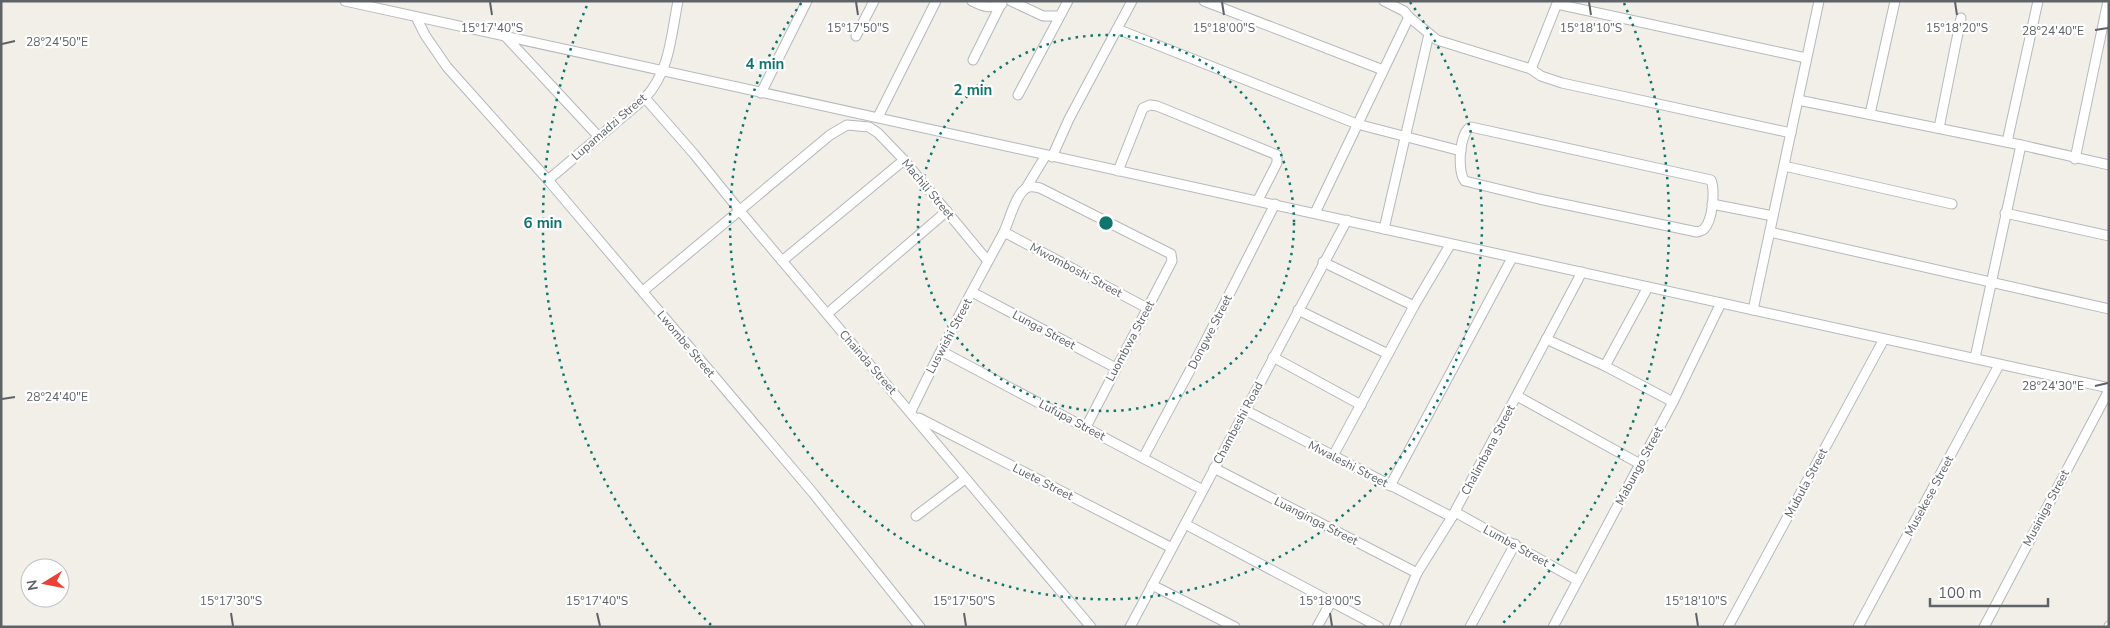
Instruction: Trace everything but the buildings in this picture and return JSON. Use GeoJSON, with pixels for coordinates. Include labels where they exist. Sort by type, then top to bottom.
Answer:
{"type":"FeatureCollection","features":[{"type":"Feature","properties":{"kind":"street"},"geometry":{"type":"LineString","coordinates":[[345,1],[1049,156],[1258,200],[1450,245],[1582,272],[2109,389]]}},
{"type":"Feature","properties":{"kind":"street","name":"Lupamadzi Street"},"geometry":{"type":"LineString","coordinates":[[548,180],[645,98],[656,86],[664,70],[678,1]]}},
{"type":"Feature","properties":{"kind":"street"},"geometry":{"type":"LineString","coordinates":[[761,93],[807,1]]}},
{"type":"Feature","properties":{"kind":"street"},"geometry":{"type":"LineString","coordinates":[[856,36],[874,1]]}},
{"type":"Feature","properties":{"kind":"street"},"geometry":{"type":"LineString","coordinates":[[642,291],[830,135],[847,125],[865,126],[876,117],[936,1]]}},
{"type":"Feature","properties":{"kind":"street"},"geometry":{"type":"LineString","coordinates":[[972,1],[985,8],[992,8],[1003,3]]}},
{"type":"Feature","properties":{"kind":"street"},"geometry":{"type":"LineString","coordinates":[[1011,1],[1043,16],[1058,16]]}},
{"type":"Feature","properties":{"kind":"street"},"geometry":{"type":"LineString","coordinates":[[1018,96],[1058,16],[1068,1]]}},
{"type":"Feature","properties":{"kind":"street","name":"Luswishi Street"},"geometry":{"type":"LineString","coordinates":[[912,413],[987,260],[1004,232],[1020,194],[1049,156],[1132,1]]}},
{"type":"Feature","properties":{"kind":"street"},"geometry":{"type":"LineString","coordinates":[[1204,1],[1382,70]]}},
{"type":"Feature","properties":{"kind":"street"},"geometry":{"type":"LineString","coordinates":[[1384,1],[1406,14],[1437,40],[1531,69],[1541,76],[1562,83],[1791,133]]}},
{"type":"Feature","properties":{"kind":"street"},"geometry":{"type":"LineString","coordinates":[[1315,213],[1382,70],[1406,14],[1408,1]]}},
{"type":"Feature","properties":{"kind":"street"},"geometry":{"type":"LineString","coordinates":[[1753,310],[1819,1]]}},
{"type":"Feature","properties":{"kind":"street"},"geometry":{"type":"LineString","coordinates":[[1870,114],[1894,1]]}},
{"type":"Feature","properties":{"kind":"street"},"geometry":{"type":"LineString","coordinates":[[2007,142],[2038,1]]}},
{"type":"Feature","properties":{"kind":"street"},"geometry":{"type":"LineString","coordinates":[[2076,158],[2108,1]]}},
{"type":"Feature","properties":{"kind":"street"},"geometry":{"type":"LineString","coordinates":[[1531,69],[1557,2],[1806,58]]}},
{"type":"Feature","properties":{"kind":"street"},"geometry":{"type":"LineString","coordinates":[[973,60],[1003,3]]}},
{"type":"Feature","properties":{"kind":"street","name":"Lwombe Street"},"geometry":{"type":"LineString","coordinates":[[416,17],[425,35],[447,67],[548,180],[813,493],[920,627]]}},
{"type":"Feature","properties":{"kind":"street"},"geometry":{"type":"LineString","coordinates":[[1939,128],[1961,18]]}},
{"type":"Feature","properties":{"kind":"street"},"geometry":{"type":"LineString","coordinates":[[1117,29],[1357,124],[1461,151]]}},
{"type":"Feature","properties":{"kind":"street"},"geometry":{"type":"LineString","coordinates":[[1384,229],[1429,34]]}},
{"type":"Feature","properties":{"kind":"street"},"geometry":{"type":"LineString","coordinates":[[505,36],[599,137]]}},
{"type":"Feature","properties":{"kind":"street","name":"Chainda Street"},"geometry":{"type":"LineString","coordinates":[[645,98],[1091,627]]}},
{"type":"Feature","properties":{"kind":"street"},"geometry":{"type":"LineString","coordinates":[[1798,100],[2007,142],[2109,165]]}},
{"type":"Feature","properties":{"kind":"street"},"geometry":{"type":"LineString","coordinates":[[1118,171],[1143,108],[1150,105],[1156,106],[1277,155],[1277,162],[1258,200]]}},
{"type":"Feature","properties":{"kind":"street","name":"Machili Street"},"geometry":{"type":"LineString","coordinates":[[865,126],[878,133],[904,160],[987,260]]}},
{"type":"Feature","properties":{"kind":"street"},"geometry":{"type":"LineString","coordinates":[[1471,127],[1711,180],[1714,190],[1708,222],[1704,229],[1697,232],[1548,201],[1465,181],[1461,176],[1461,151],[1465,131],[1471,127]]}},
{"type":"Feature","properties":{"kind":"street"},"geometry":{"type":"LineString","coordinates":[[1975,358],[2021,145]]}},
{"type":"Feature","properties":{"kind":"street"},"geometry":{"type":"LineString","coordinates":[[782,261],[904,160]]}},
{"type":"Feature","properties":{"kind":"street"},"geometry":{"type":"LineString","coordinates":[[1784,166],[1952,204]]}},
{"type":"Feature","properties":{"kind":"street","name":"Luombwa Street"},"geometry":{"type":"LineString","coordinates":[[1026,188],[1032,186],[1040,188],[1171,254],[1172,261],[1086,426]]}},
{"type":"Feature","properties":{"kind":"street","name":"Dongwe Street"},"geometry":{"type":"LineString","coordinates":[[1143,458],[1203,346],[1275,204]]}},
{"type":"Feature","properties":{"kind":"street"},"geometry":{"type":"LineString","coordinates":[[1712,204],[1773,216]]}},
{"type":"Feature","properties":{"kind":"street"},"geometry":{"type":"LineString","coordinates":[[827,314],[947,210]]}},
{"type":"Feature","properties":{"kind":"street"},"geometry":{"type":"LineString","coordinates":[[2005,213],[2109,236]]}},
{"type":"Feature","properties":{"kind":"street","name":"Chambeshi Road"},"geometry":{"type":"LineString","coordinates":[[1130,627],[1347,220]]}},
{"type":"Feature","properties":{"kind":"street","name":"Mwomboshi Street"},"geometry":{"type":"LineString","coordinates":[[1004,232],[1147,308]]}},
{"type":"Feature","properties":{"kind":"street"},"geometry":{"type":"LineString","coordinates":[[1770,232],[2109,309]]}},
{"type":"Feature","properties":{"kind":"street"},"geometry":{"type":"LineString","coordinates":[[1333,456],[1414,306],[1450,245]]}},
{"type":"Feature","properties":{"kind":"street"},"geometry":{"type":"LineString","coordinates":[[1390,486],[1512,258]]}},
{"type":"Feature","properties":{"kind":"street"},"geometry":{"type":"LineString","coordinates":[[1323,262],[1414,306]]}},
{"type":"Feature","properties":{"kind":"street","name":"Chalimbana Street"},"geometry":{"type":"LineString","coordinates":[[1394,627],[1417,574],[1453,515],[1582,272]]}},
{"type":"Feature","properties":{"kind":"street"},"geometry":{"type":"LineString","coordinates":[[1605,366],[1648,287]]}},
{"type":"Feature","properties":{"kind":"street","name":"Lunga Street"},"geometry":{"type":"LineString","coordinates":[[972,292],[1116,368]]}},
{"type":"Feature","properties":{"kind":"street","name":"Mabungo Street"},"geometry":{"type":"LineString","coordinates":[[1553,627],[1673,402],[1721,303]]}},
{"type":"Feature","properties":{"kind":"street"},"geometry":{"type":"LineString","coordinates":[[1298,310],[1388,354]]}},
{"type":"Feature","properties":{"kind":"street"},"geometry":{"type":"LineString","coordinates":[[1546,339],[1605,366],[1673,402]]}},
{"type":"Feature","properties":{"kind":"street","name":"Mubula Street"},"geometry":{"type":"LineString","coordinates":[[1728,627],[1884,339]]}},
{"type":"Feature","properties":{"kind":"street","name":"Lufupa Street"},"geometry":{"type":"LineString","coordinates":[[941,351],[1086,426],[1203,490]]}},
{"type":"Feature","properties":{"kind":"street"},"geometry":{"type":"LineString","coordinates":[[1273,357],[1361,405]]}},
{"type":"Feature","properties":{"kind":"street","name":"Musekese Street"},"geometry":{"type":"LineString","coordinates":[[1858,627],[2000,365]]}},
{"type":"Feature","properties":{"kind":"street","name":"Musiniga Street"},"geometry":{"type":"LineString","coordinates":[[1984,627],[2109,389]]}},
{"type":"Feature","properties":{"kind":"street"},"geometry":{"type":"LineString","coordinates":[[1517,396],[1640,464]]}},
{"type":"Feature","properties":{"kind":"street","name":"Mwaleshi Street"},"geometry":{"type":"LineString","coordinates":[[1245,410],[1390,486],[1453,515]]}},
{"type":"Feature","properties":{"kind":"street","name":"Luete Street"},"geometry":{"type":"LineString","coordinates":[[912,413],[1172,548]]}},
{"type":"Feature","properties":{"kind":"street","name":"Luanginga Street"},"geometry":{"type":"LineString","coordinates":[[1214,468],[1417,574]]}},
{"type":"Feature","properties":{"kind":"street"},"geometry":{"type":"LineString","coordinates":[[916,516],[965,479]]}},
{"type":"Feature","properties":{"kind":"street","name":"Lumbe Street"},"geometry":{"type":"LineString","coordinates":[[1453,515],[1515,544],[1577,580]]}},
{"type":"Feature","properties":{"kind":"street"},"geometry":{"type":"LineString","coordinates":[[1185,524],[1379,627]]}},
{"type":"Feature","properties":{"kind":"street"},"geometry":{"type":"LineString","coordinates":[[1470,627],[1515,544]]}},
{"type":"Feature","properties":{"kind":"street"},"geometry":{"type":"LineString","coordinates":[[1152,585],[1236,627]]}},
{"type":"Feature","properties":{"kind":"street"},"geometry":{"type":"LineString","coordinates":[[1317,627],[1331,602]]}}]}
